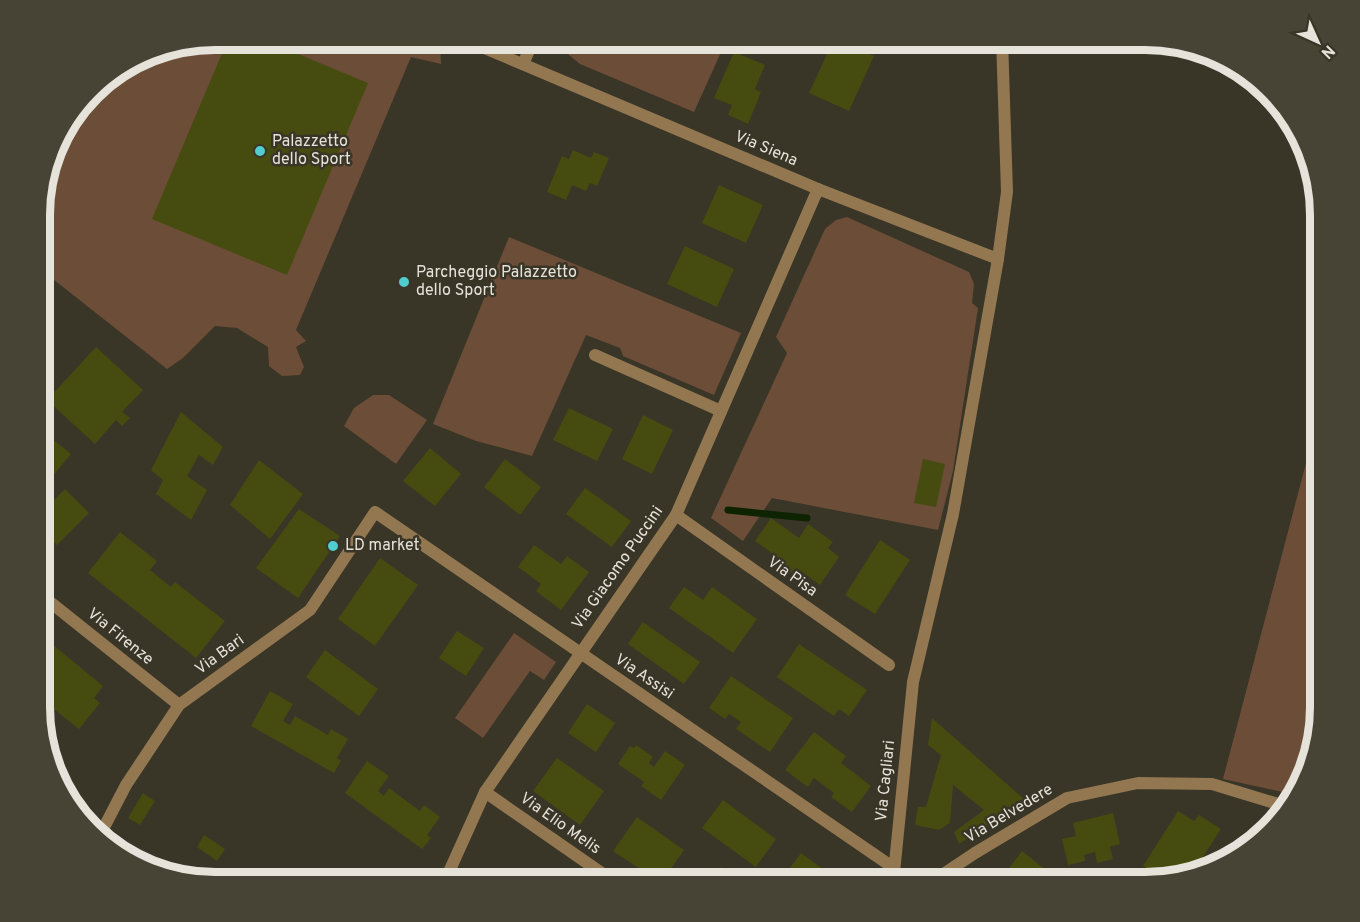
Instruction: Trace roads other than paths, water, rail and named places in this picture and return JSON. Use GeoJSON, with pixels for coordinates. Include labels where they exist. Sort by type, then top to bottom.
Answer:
{"type":"FeatureCollection","features":[{"type":"Feature","properties":{"kind":"street","name":"Via Siena"},"geometry":{"type":"LineString","coordinates":[[489,50],[818,189],[998,259]]}},
{"type":"Feature","properties":{"kind":"street"},"geometry":{"type":"LineString","coordinates":[[523,64],[529,50]]}},
{"type":"Feature","properties":{"kind":"street","name":"Via Cagliari"},"geometry":{"type":"LineString","coordinates":[[894,872],[913,682],[952,514],[998,259],[1007,192],[1002,50]]}},
{"type":"Feature","properties":{"kind":"street","name":"Via Giacomo Puccini"},"geometry":{"type":"LineString","coordinates":[[449,872],[485,792],[676,515],[818,189]]}},
{"type":"Feature","properties":{"kind":"street"},"geometry":{"type":"LineString","coordinates":[[595,355],[722,411]]}},
{"type":"Feature","properties":{"kind":"street","name":"Via Assisi"},"geometry":{"type":"LineString","coordinates":[[375,512],[894,868]]}},
{"type":"Feature","properties":{"kind":"street","name":"Via Bari"},"geometry":{"type":"LineString","coordinates":[[103,829],[126,785],[179,705],[310,610],[375,512]]}},
{"type":"Feature","properties":{"kind":"street","name":"Via Pisa"},"geometry":{"type":"LineString","coordinates":[[676,515],[889,665]]}},
{"type":"Feature","properties":{"kind":"street","name":"Via Firenze"},"geometry":{"type":"LineString","coordinates":[[50,602],[179,705]]}},
{"type":"Feature","properties":{"kind":"street","name":"Via Belvedere"},"geometry":{"type":"LineString","coordinates":[[946,872],[1067,798],[1118,787],[1138,783],[1212,784],[1279,804]]}},
{"type":"Feature","properties":{"kind":"street","name":"Via Elio Melis"},"geometry":{"type":"LineString","coordinates":[[485,792],[600,872]]}},
{"type":"Feature","properties":{"kind":"waterway"},"geometry":{"type":"LineString","coordinates":[[728,510],[807,518]]}},
{"type":"Feature","properties":{"kind":"place","name":"Palazzetto dello Sport"},"geometry":{"type":"Point","coordinates":[260,151]}},
{"type":"Feature","properties":{"kind":"place","name":"Parcheggio Palazzetto dello Sport"},"geometry":{"type":"Point","coordinates":[404,282]}},
{"type":"Feature","properties":{"kind":"place","name":"LD market"},"geometry":{"type":"Point","coordinates":[333,546]}}]}
